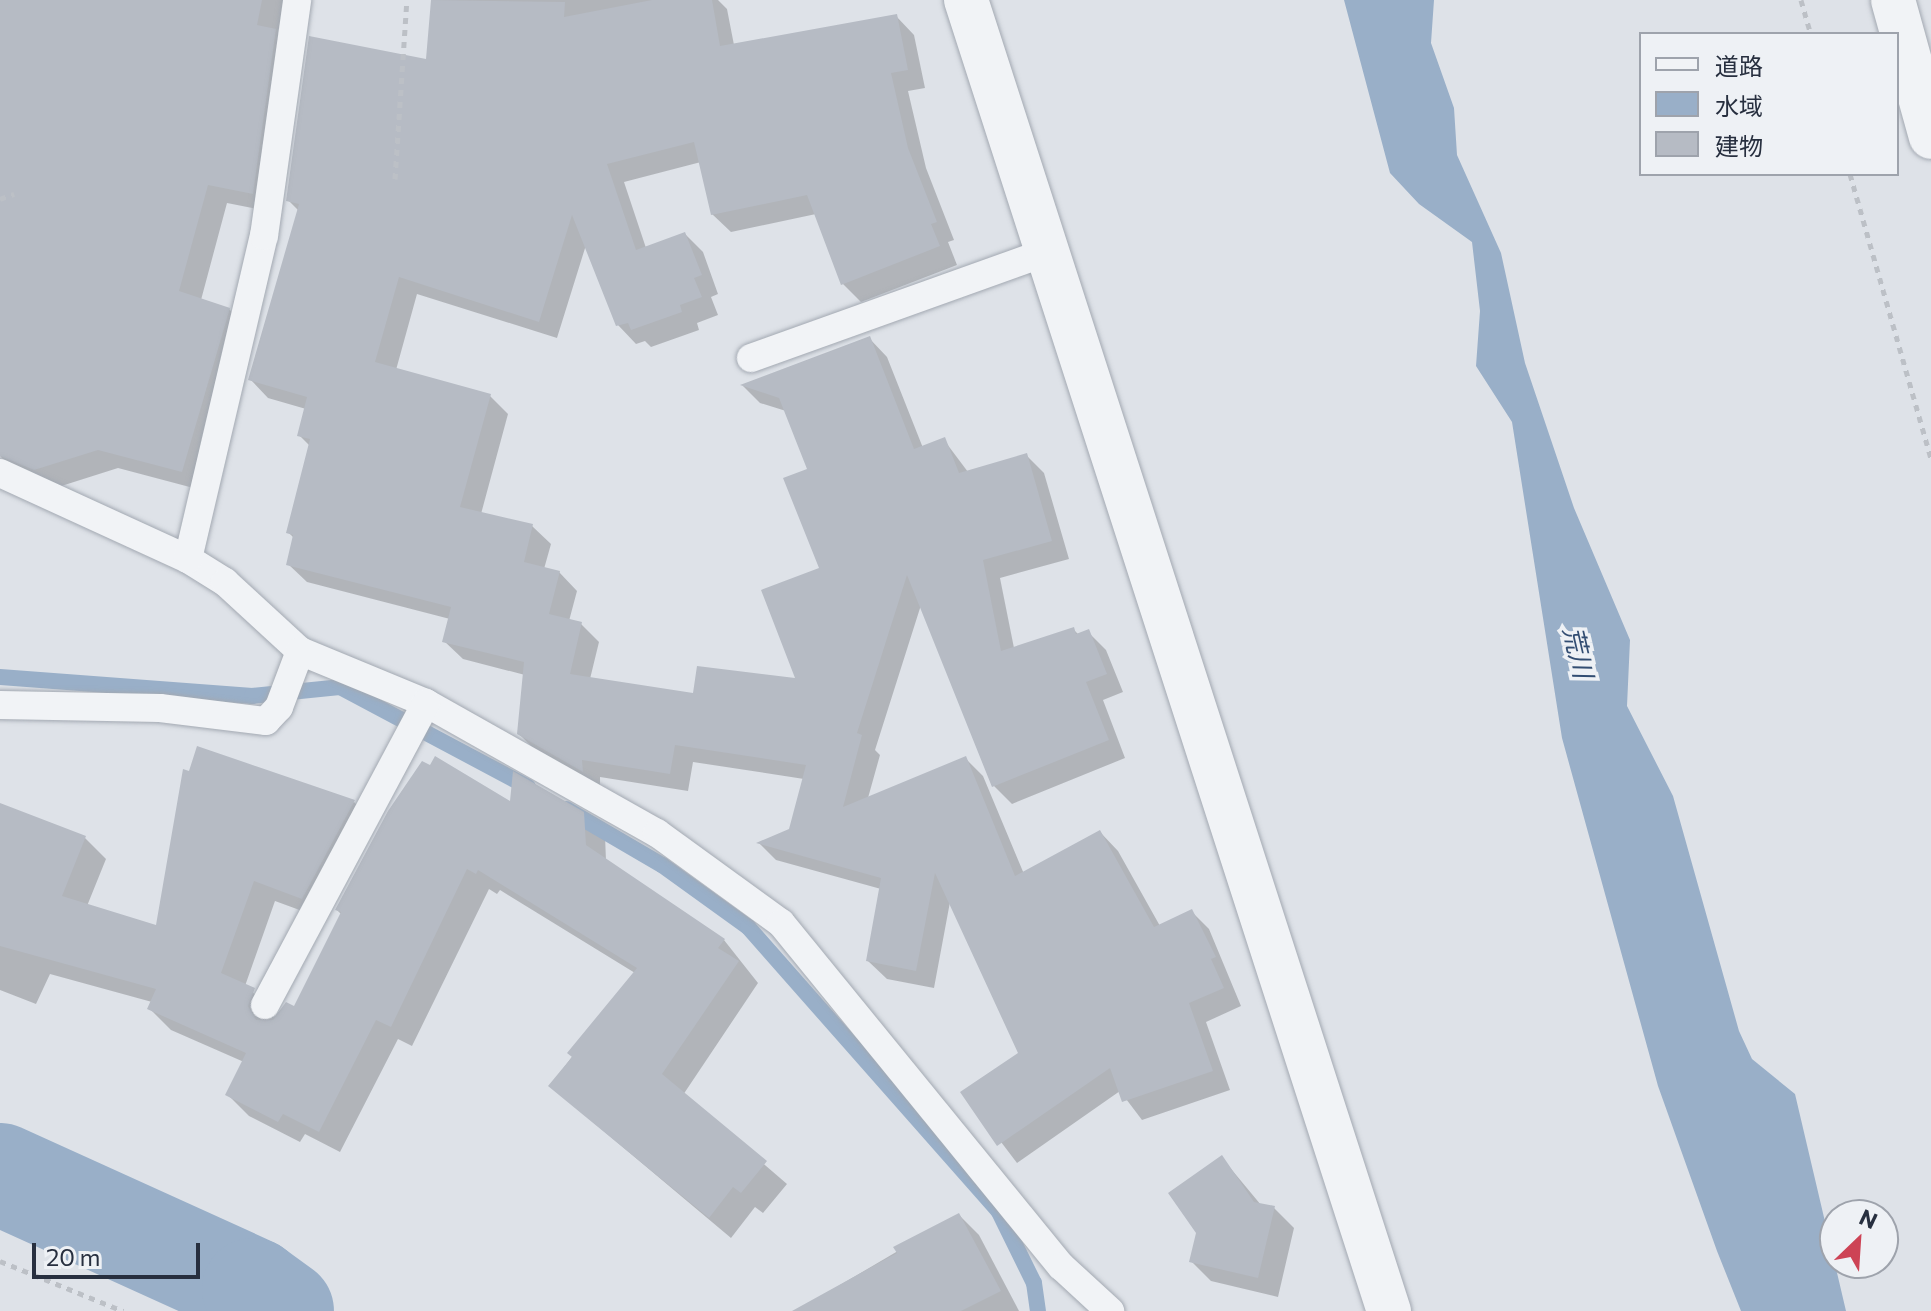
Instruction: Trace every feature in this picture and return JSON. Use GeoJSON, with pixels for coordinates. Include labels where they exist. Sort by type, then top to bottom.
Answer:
{"type":"FeatureCollection","features":[{"type":"Feature","properties":{"kind":"street"},"geometry":{"type":"LineString","coordinates":[[966,0],[1389,1311]]}},
{"type":"Feature","properties":{"kind":"street"},"geometry":{"type":"LineString","coordinates":[[1893,0],[1931,137]]}},
{"type":"Feature","properties":{"kind":"lane"},"geometry":{"type":"LineString","coordinates":[[188,559],[264,236],[297,0]]}},
{"type":"Feature","properties":{"kind":"lane"},"geometry":{"type":"LineString","coordinates":[[751,358],[1047,252]]}},
{"type":"Feature","properties":{"kind":"lane"},"geometry":{"type":"LineString","coordinates":[[0,473],[188,559],[225,582],[300,651],[419,716],[657,833],[781,923],[1061,1266],[1110,1311]]}},
{"type":"Feature","properties":{"kind":"lane"},"geometry":{"type":"LineString","coordinates":[[0,705],[160,708],[266,721],[279,707],[300,651]]}},
{"type":"Feature","properties":{"kind":"lane"},"geometry":{"type":"LineString","coordinates":[[265,1005],[419,716]]}},
{"type":"Feature","properties":{"kind":"path"},"geometry":{"type":"LineString","coordinates":[[395,179],[407,0]]}},
{"type":"Feature","properties":{"kind":"path"},"geometry":{"type":"LineString","coordinates":[[1801,0],[1810,32]]}},
{"type":"Feature","properties":{"kind":"path"},"geometry":{"type":"LineString","coordinates":[[1851,176],[1931,458]]}},
{"type":"Feature","properties":{"kind":"path"},"geometry":{"type":"LineString","coordinates":[[0,199],[14,194]]}},
{"type":"Feature","properties":{"kind":"path"},"geometry":{"type":"LineString","coordinates":[[0,1261],[123,1311]]}},
{"type":"Feature","properties":{"kind":"water","name":"荒川"},"geometry":{"type":"Polygon","coordinates":[[[1344,0],[1434,0],[1431,43],[1454,108],[1457,155],[1501,253],[1525,363],[1574,508],[1630,640],[1627,706],[1673,796],[1739,1031],[1752,1059],[1795,1094],[1820,1199],[1819,1279],[1838,1279],[1846,1311],[1741,1311],[1658,1086],[1562,738],[1512,422],[1476,366],[1480,311],[1472,242],[1419,204],[1390,173],[1344,0]]]}},
{"type":"Feature","properties":{"kind":"building"},"geometry":{"type":"Polygon","coordinates":[[[0,0],[262,0],[257,25],[276,29],[253,194],[208,185],[179,291],[230,308],[182,472],[98,450],[34,470],[0,456],[0,0]]]}},
{"type":"Feature","properties":{"kind":"building"},"geometry":{"type":"Polygon","coordinates":[[[431,0],[565,2],[564,17],[652,0],[712,0],[720,46],[897,14],[908,70],[891,73],[908,148],[937,222],[931,224],[940,246],[841,285],[807,195],[711,215],[694,142],[607,164],[636,250],[685,232],[702,275],[694,278],[702,297],[680,305],[682,312],[631,330],[628,323],[616,326],[572,215],[539,322],[399,277],[375,362],[491,394],[460,507],[533,524],[524,562],[560,571],[549,614],[582,622],[570,674],[693,693],[697,666],[795,678],[761,590],[819,568],[783,478],[807,469],[779,398],[740,385],[870,336],[914,449],[945,437],[959,473],[1027,453],[1052,541],[983,560],[1001,651],[1074,627],[1076,634],[1089,629],[1107,674],[1086,682],[1109,740],[992,787],[907,575],[857,733],[862,735],[843,807],[966,756],[1015,876],[1100,830],[1154,927],[1192,909],[1216,957],[1211,959],[1224,988],[1189,1003],[1213,1071],[1122,1102],[1110,1068],[997,1146],[960,1092],[1018,1053],[935,873],[916,971],[866,961],[881,878],[756,843],[789,829],[806,765],[675,745],[670,774],[582,760],[583,772],[517,734],[524,662],[442,642],[451,607],[286,565],[293,535],[286,533],[310,439],[297,436],[307,397],[248,380],[299,204],[286,201],[309,36],[426,59],[431,0]]]}},
{"type":"Feature","properties":{"kind":"building"},"geometry":{"type":"Polygon","coordinates":[[[197,746],[355,800],[302,899],[254,881],[221,973],[255,988],[248,1006],[256,1020],[273,1020],[286,1002],[294,1006],[341,912],[335,910],[388,811],[422,761],[430,765],[435,756],[510,801],[513,771],[584,812],[586,845],[725,939],[718,948],[739,961],[662,1074],[767,1161],[741,1193],[733,1187],[709,1218],[548,1086],[572,1057],[567,1053],[637,968],[478,870],[476,874],[467,869],[391,1027],[376,1020],[319,1132],[283,1114],[278,1122],[225,1095],[246,1053],[147,1009],[156,989],[0,946],[0,803],[86,836],[62,896],[156,925],[183,769],[189,771],[197,746]]]}},
{"type":"Feature","properties":{"kind":"building"},"geometry":{"type":"Polygon","coordinates":[[[1222,1155],[1254,1202],[1275,1206],[1258,1278],[1189,1262],[1196,1233],[1168,1193],[1222,1155]]]}},
{"type":"Feature","properties":{"kind":"building"},"geometry":{"type":"Polygon","coordinates":[[[959,1213],[1001,1291],[961,1311],[792,1311],[897,1253],[893,1247],[959,1213]]]}},
{"type":"Feature","properties":{"kind":"waterway"},"geometry":{"type":"LineString","coordinates":[[0,677],[252,696],[340,687],[528,787]]}},
{"type":"Feature","properties":{"kind":"waterway"},"geometry":{"type":"LineString","coordinates":[[566,809],[662,865],[748,927],[999,1212],[1034,1283],[1038,1311]]}},
{"type":"Feature","properties":{"kind":"waterway"},"geometry":{"type":"LineString","coordinates":[[0,1174],[253,1289],[283,1311]]}}]}
